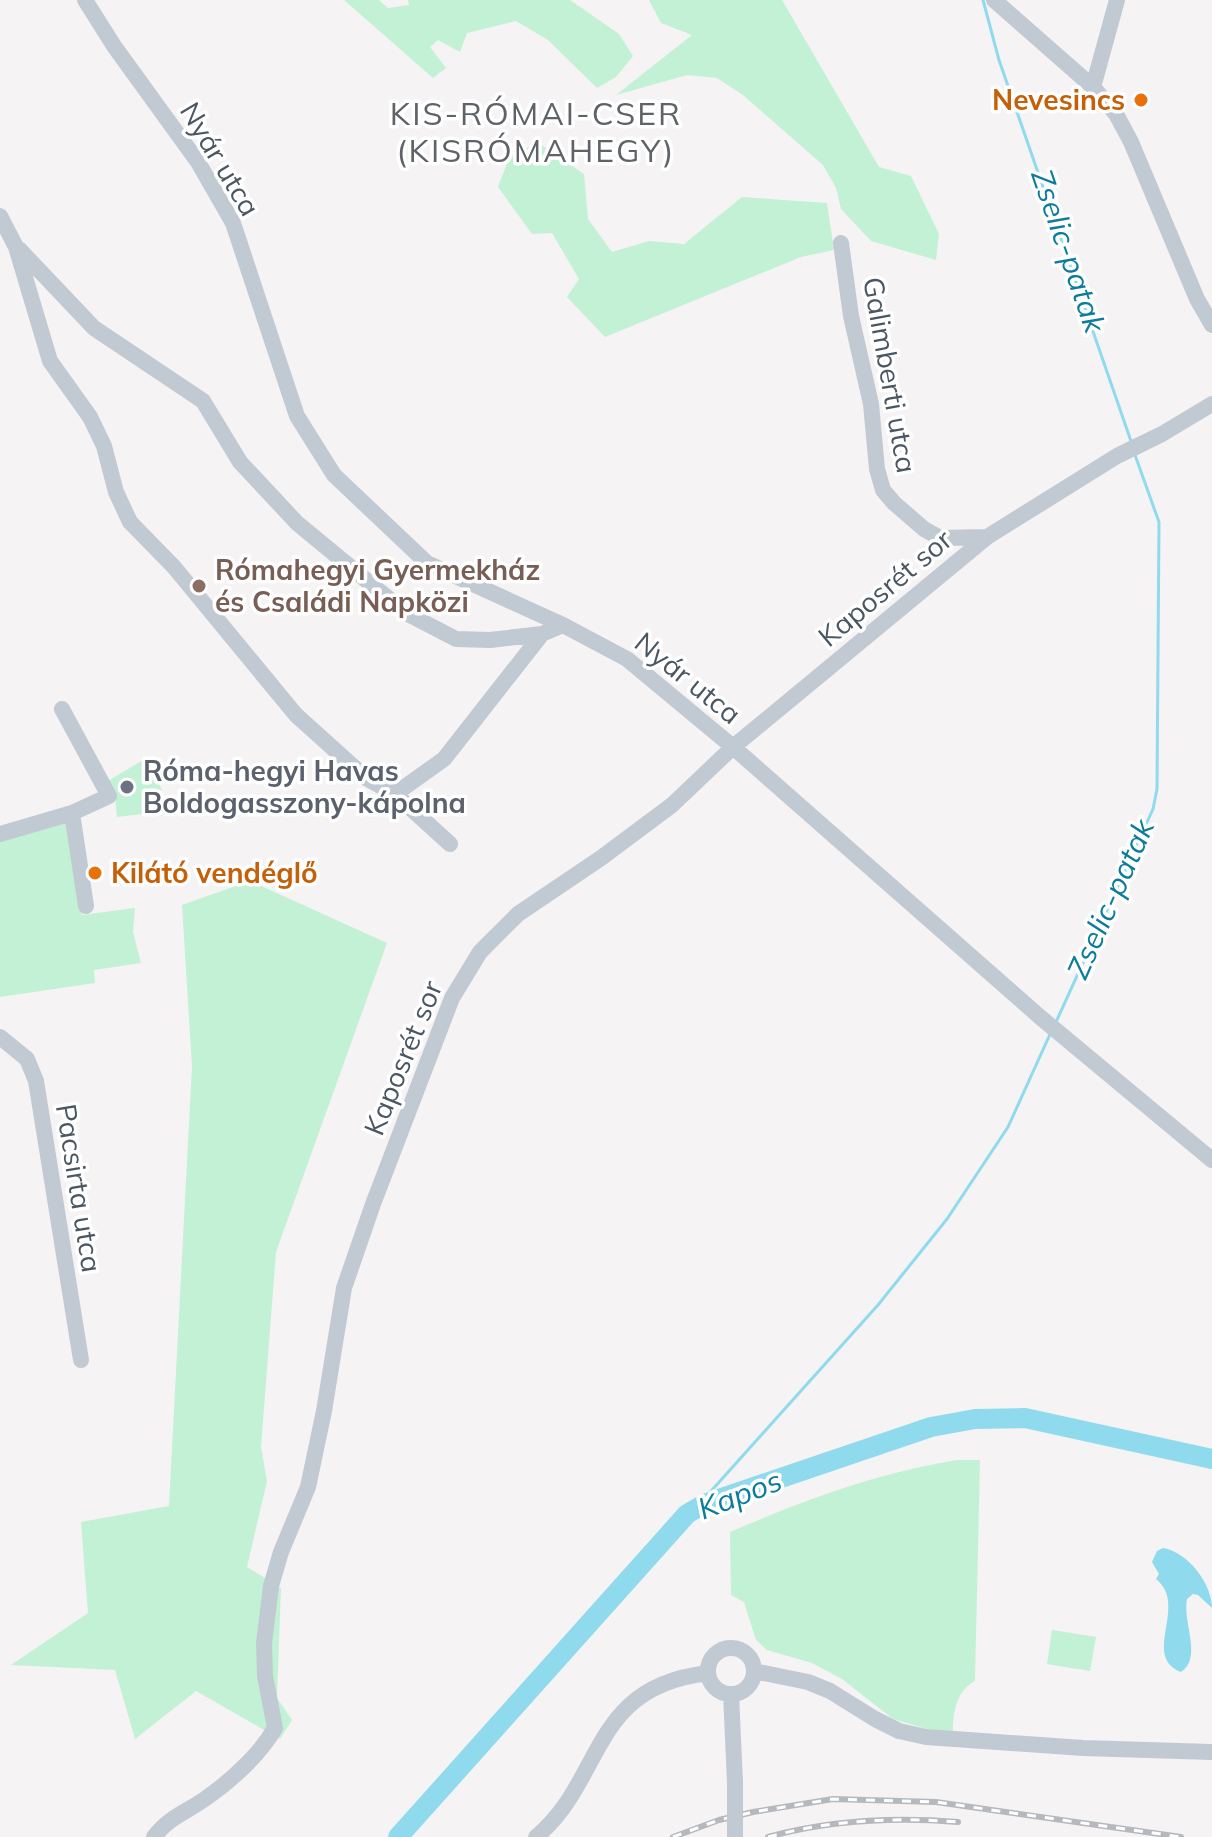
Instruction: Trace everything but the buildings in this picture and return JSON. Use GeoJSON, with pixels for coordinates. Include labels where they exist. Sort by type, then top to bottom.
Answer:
{"type":"FeatureCollection","features":[{"type":"Feature","properties":{"kind":"street","name":"Nyár utca"},"geometry":{"type":"LineString","coordinates":[[85,0],[114,46],[198,162],[233,223],[297,416],[334,475],[427,563],[563,625],[627,659],[733,747],[1040,1017],[1212,1160]]}},
{"type":"Feature","properties":{"kind":"street"},"geometry":{"type":"LineString","coordinates":[[1093,87],[1117,0]]}},
{"type":"Feature","properties":{"kind":"street"},"geometry":{"type":"LineString","coordinates":[[995,1],[1093,87],[1116,114],[1131,142],[1197,299],[1212,325]]}},
{"type":"Feature","properties":{"kind":"street"},"geometry":{"type":"LineString","coordinates":[[0,216],[16,247],[50,361],[90,417],[104,446],[116,492],[130,522],[174,567],[296,715],[366,778],[395,794],[450,844]]}},
{"type":"Feature","properties":{"kind":"street","name":"Galimberti utca"},"geometry":{"type":"LineString","coordinates":[[841,243],[851,316],[871,404],[877,469],[883,490],[924,529],[940,538],[987,537]]}},
{"type":"Feature","properties":{"kind":"street"},"geometry":{"type":"LineString","coordinates":[[16,247],[94,328],[203,401],[240,462],[297,523],[406,613],[456,639],[490,640],[542,634],[563,625]]}},
{"type":"Feature","properties":{"kind":"street","name":"Kaposrét sor"},"geometry":{"type":"LineString","coordinates":[[154,1837],[165,1822],[209,1797],[228,1781],[268,1741],[275,1728],[265,1676],[264,1643],[271,1586],[281,1552],[308,1487],[344,1288],[452,998],[480,952],[518,914],[672,805],[733,747],[987,537],[1124,453],[1212,404]]}},
{"type":"Feature","properties":{"kind":"street"},"geometry":{"type":"LineString","coordinates":[[395,794],[444,759],[542,634]]}},
{"type":"Feature","properties":{"kind":"street"},"geometry":{"type":"LineString","coordinates":[[0,834],[72,813],[109,796],[62,709]]}},
{"type":"Feature","properties":{"kind":"street"},"geometry":{"type":"LineString","coordinates":[[72,813],[86,906]]}},
{"type":"Feature","properties":{"kind":"street","name":"Pacsirta utca"},"geometry":{"type":"LineString","coordinates":[[0,1037],[27,1059],[36,1081],[81,1360]]}},
{"type":"Feature","properties":{"kind":"street"},"geometry":{"type":"LineString","coordinates":[[729,1648],[744,1651],[754,1671],[745,1689],[731,1694],[716,1689],[708,1673],[710,1660],[715,1654],[729,1648]]}},
{"type":"Feature","properties":{"kind":"street"},"geometry":{"type":"LineString","coordinates":[[754,1671],[779,1674],[830,1691],[899,1731],[926,1737],[1212,1752]]}},
{"type":"Feature","properties":{"kind":"street"},"geometry":{"type":"LineString","coordinates":[[536,1837],[553,1821],[605,1733],[628,1706],[672,1681],[708,1673]]}},
{"type":"Feature","properties":{"kind":"street"},"geometry":{"type":"LineString","coordinates":[[731,1694],[735,1837]]}},
{"type":"Feature","properties":{"kind":"green space"},"geometry":{"type":"Polygon","coordinates":[[[344,0],[379,0],[388,8],[409,5],[408,0],[570,0],[619,34],[633,56],[616,77],[597,88],[548,40],[516,21],[467,33],[460,52],[438,40],[430,47],[446,68],[433,78],[344,0]]]}},
{"type":"Feature","properties":{"kind":"green space"},"geometry":{"type":"Polygon","coordinates":[[[649,0],[782,0],[879,167],[911,176],[939,234],[936,260],[871,241],[841,209],[836,188],[823,165],[743,95],[717,78],[687,75],[616,95],[692,35],[661,23],[649,0]]]}},
{"type":"Feature","properties":{"kind":"green space"},"geometry":{"type":"Polygon","coordinates":[[[540,144],[584,174],[588,219],[612,252],[649,241],[684,244],[742,197],[827,203],[834,250],[801,257],[605,337],[567,297],[579,279],[552,233],[532,234],[498,187],[511,153],[540,144]]]}},
{"type":"Feature","properties":{"kind":"green space"},"geometry":{"type":"Polygon","coordinates":[[[148,757],[165,798],[167,811],[117,817],[115,797],[108,781],[148,757]]]}},
{"type":"Feature","properties":{"kind":"green space"},"geometry":{"type":"Polygon","coordinates":[[[69,821],[82,915],[135,908],[133,932],[141,963],[94,970],[95,983],[0,997],[0,839],[69,821]]]}},
{"type":"Feature","properties":{"kind":"green space"},"geometry":{"type":"Polygon","coordinates":[[[250,881],[387,943],[276,1252],[261,1447],[267,1481],[247,1567],[281,1588],[277,1698],[292,1720],[280,1739],[196,1691],[135,1739],[115,1670],[11,1665],[88,1613],[81,1522],[169,1506],[192,1066],[182,905],[250,881]]]}},
{"type":"Feature","properties":{"kind":"green space"},"geometry":{"type":"Polygon","coordinates":[[[957,1460],[980,1460],[975,1681],[960,1696],[953,1732],[927,1729],[893,1719],[842,1679],[812,1663],[767,1650],[756,1640],[744,1602],[731,1595],[730,1532],[841,1489],[898,1472],[957,1460]]]}},
{"type":"Feature","properties":{"kind":"green space"},"geometry":{"type":"Polygon","coordinates":[[[1052,1630],[1096,1637],[1090,1671],[1047,1664],[1052,1630]]]}},
{"type":"Feature","properties":{"kind":"water"},"geometry":{"type":"Polygon","coordinates":[[[1163,1548],[1181,1556],[1197,1570],[1211,1599],[1212,1608],[1198,1595],[1193,1594],[1187,1599],[1191,1658],[1181,1672],[1170,1664],[1165,1654],[1168,1602],[1165,1590],[1156,1579],[1159,1574],[1152,1562],[1157,1551],[1163,1548]]]}},
{"type":"Feature","properties":{"kind":"waterway","name":"Zselic-patak"},"geometry":{"type":"LineString","coordinates":[[983,0],[999,60],[1132,444]]}},
{"type":"Feature","properties":{"kind":"waterway","name":"Zselic-patak"},"geometry":{"type":"LineString","coordinates":[[1056,1022],[1153,809],[1157,789],[1159,522],[1135,455]]}},
{"type":"Feature","properties":{"kind":"waterway","name":"Zselic-patak"},"geometry":{"type":"LineString","coordinates":[[695,1509],[878,1305],[947,1219],[1008,1127],[1051,1032]]}},
{"type":"Feature","properties":{"kind":"waterway","name":"Kapos"},"geometry":{"type":"LineString","coordinates":[[398,1837],[687,1514],[704,1504],[931,1427],[975,1419],[1025,1418],[1212,1459]]}},
{"type":"Feature","properties":{"kind":"railway"},"geometry":{"type":"LineString","coordinates":[[673,1837],[719,1820],[833,1799],[936,1802],[1181,1837]]}},
{"type":"Feature","properties":{"kind":"railway"},"geometry":{"type":"LineString","coordinates":[[768,1837],[862,1821],[958,1822]]}},
{"type":"Feature","properties":{"kind":"place","name":"Nevesincs"},"geometry":{"type":"Point","coordinates":[1141,100]}},
{"type":"Feature","properties":{"kind":"place","name":"Rómahegyi Gyermekház és Családi Napközi"},"geometry":{"type":"Point","coordinates":[199,586]}},
{"type":"Feature","properties":{"kind":"place","name":"Róma-hegyi Havas Boldogasszony-kápolna"},"geometry":{"type":"Point","coordinates":[127,787]}},
{"type":"Feature","properties":{"kind":"place","name":"Kilátó vendéglő"},"geometry":{"type":"Point","coordinates":[95,873]}},
{"type":"Feature","properties":{"kind":"district","name":"KIS-RÓMAI-CSER (KISRÓMAHEGY)"},"geometry":{"type":"Point","coordinates":[536,132]}}]}
